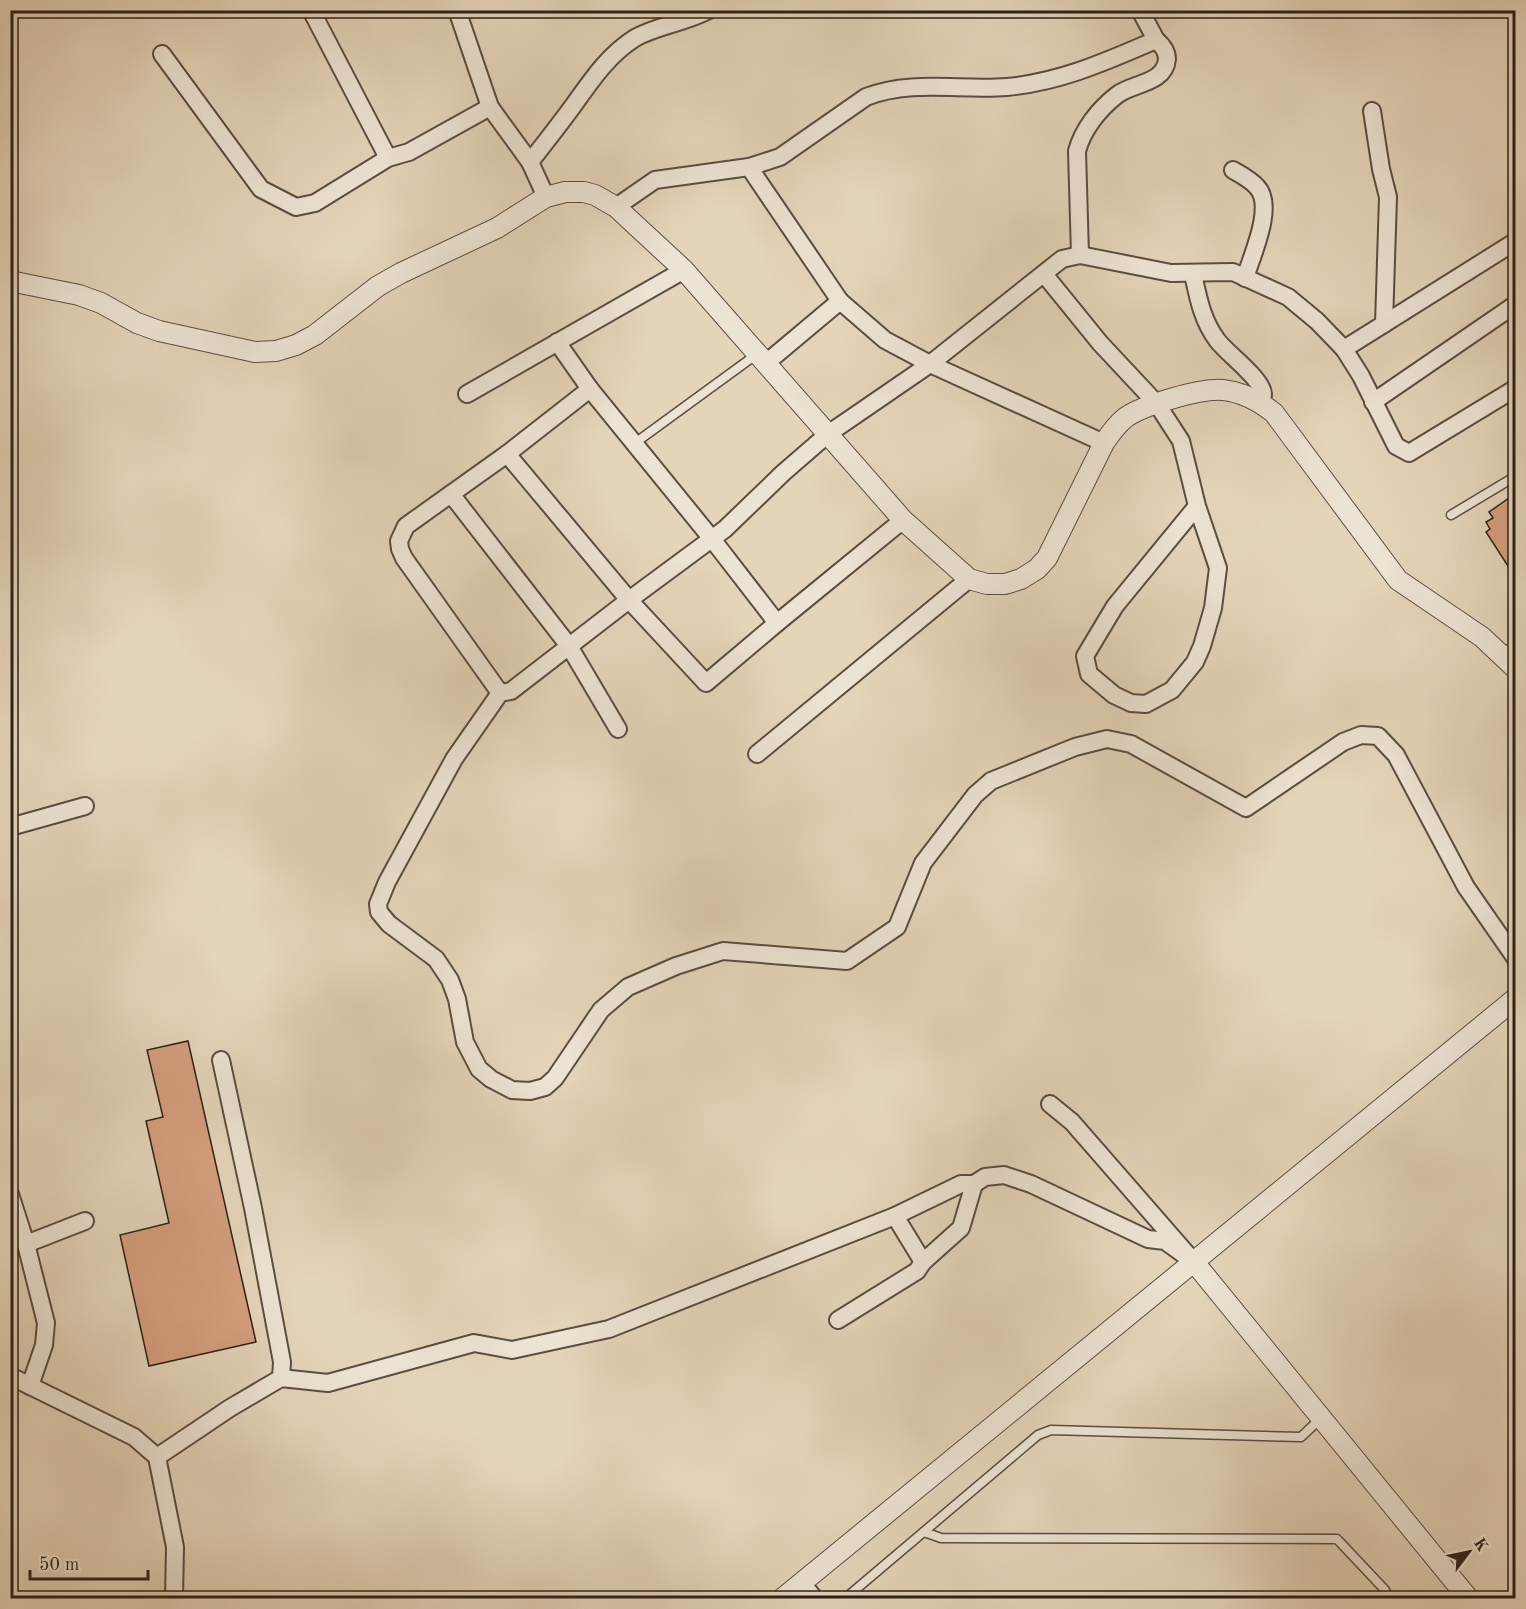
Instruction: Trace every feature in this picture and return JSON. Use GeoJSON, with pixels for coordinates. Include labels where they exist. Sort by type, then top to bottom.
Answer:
{"type":"FeatureCollection","features":[{"type":"Feature","properties":{"kind":"street"},"geometry":{"type":"LineString","coordinates":[[311,10],[388,158]]}},
{"type":"Feature","properties":{"kind":"street"},"geometry":{"type":"LineString","coordinates":[[457,10],[490,107],[530,162],[546,197]]}},
{"type":"Feature","properties":{"kind":"street"},"geometry":{"type":"LineString","coordinates":[[530,162],[602,67],[618,51],[635,38],[698,16],[708,10]]}},
{"type":"Feature","properties":{"kind":"street"},"geometry":{"type":"LineString","coordinates":[[1080,255],[1077,151],[1080,138],[1114,97],[1126,89],[1151,80],[1164,69],[1167,55],[1140,10]]}},
{"type":"Feature","properties":{"kind":"street"},"geometry":{"type":"LineString","coordinates":[[616,207],[655,180],[749,167],[780,157],[866,97],[881,91],[911,87],[1005,87],[1038,83],[1064,78],[1156,40]]}},
{"type":"Feature","properties":{"kind":"street"},"geometry":{"type":"LineString","coordinates":[[162,54],[261,189],[296,207],[315,203],[388,158],[409,152],[490,107]]}},
{"type":"Feature","properties":{"kind":"street"},"geometry":{"type":"LineString","coordinates":[[1372,111],[1388,197],[1384,324]]}},
{"type":"Feature","properties":{"kind":"street"},"geometry":{"type":"LineString","coordinates":[[749,167],[840,301],[885,340],[930,364],[1104,443]]}},
{"type":"Feature","properties":{"kind":"street"},"geometry":{"type":"LineString","coordinates":[[1233,170],[1257,187],[1263,197],[1265,212],[1245,278]]}},
{"type":"Feature","properties":{"kind":"street"},"geometry":{"type":"LineString","coordinates":[[10,281],[79,295],[159,331],[255,352],[276,351],[296,345],[315,335],[378,286],[497,228],[546,197],[565,192],[584,192],[595,195],[616,207],[684,270],[903,520],[969,579],[987,584],[1005,584],[1021,579],[1037,569],[1047,558],[1104,443],[1113,429],[1126,417],[1157,404],[1207,390],[1222,390],[1241,394],[1274,412],[1398,580],[1482,637],[1507,650],[1515,669]]}},
{"type":"Feature","properties":{"kind":"street"},"geometry":{"type":"LineString","coordinates":[[1344,349],[1513,243],[1515,246]]}},
{"type":"Feature","properties":{"kind":"street"},"geometry":{"type":"LineString","coordinates":[[1515,388],[1409,453],[1396,446],[1344,349],[1317,321],[1288,297],[1233,272],[1171,273],[1080,255],[1062,259],[930,364],[828,434],[783,473],[725,529],[511,691],[500,693],[454,759],[387,882],[378,904],[379,912],[389,924],[436,959],[450,980],[457,999],[465,1042],[479,1069],[491,1079],[512,1089],[530,1091],[544,1087],[555,1078],[601,1010],[627,987],[676,966],[723,951],[847,961],[897,927],[923,863],[975,795],[992,781],[1075,747],[1107,739],[1131,744],[1246,808],[1343,742],[1361,735],[1378,736],[1396,755],[1466,887],[1515,959]]}},
{"type":"Feature","properties":{"kind":"street"},"geometry":{"type":"LineString","coordinates":[[467,394],[684,270]]}},
{"type":"Feature","properties":{"kind":"street"},"geometry":{"type":"LineString","coordinates":[[1044,274],[1100,343],[1157,404],[1181,441],[1197,506],[1218,568],[1213,608],[1203,646],[1195,662],[1172,690],[1146,704],[1131,703],[1114,694],[1089,674],[1085,656],[1115,606],[1197,506]]}},
{"type":"Feature","properties":{"kind":"street"},"geometry":{"type":"LineString","coordinates":[[1193,274],[1201,311],[1207,324],[1227,353],[1257,381],[1263,394],[1261,403]]}},
{"type":"Feature","properties":{"kind":"street"},"geometry":{"type":"LineString","coordinates":[[761,359],[840,301]]}},
{"type":"Feature","properties":{"kind":"street"},"geometry":{"type":"LineString","coordinates":[[1373,402],[1515,304]]}},
{"type":"Feature","properties":{"kind":"street"},"geometry":{"type":"LineString","coordinates":[[557,342],[590,389],[777,622]]}},
{"type":"Feature","properties":{"kind":"street"},"geometry":{"type":"LineString","coordinates":[[500,693],[400,549],[401,532],[406,525],[507,454],[590,389]]}},
{"type":"Feature","properties":{"kind":"street"},"geometry":{"type":"LineString","coordinates":[[507,454],[629,600],[706,683],[903,520]]}},
{"type":"Feature","properties":{"kind":"street"},"geometry":{"type":"LineString","coordinates":[[451,494],[569,646],[618,729]]}},
{"type":"Feature","properties":{"kind":"street"},"geometry":{"type":"LineString","coordinates":[[756,754],[969,579]]}},
{"type":"Feature","properties":{"kind":"street"},"geometry":{"type":"LineString","coordinates":[[10,827],[85,806]]}},
{"type":"Feature","properties":{"kind":"street"},"geometry":{"type":"LineString","coordinates":[[783,1599],[808,1591],[1194,1262],[1515,998]]}},
{"type":"Feature","properties":{"kind":"street"},"geometry":{"type":"LineString","coordinates":[[221,1060],[254,1208],[282,1362],[281,1378]]}},
{"type":"Feature","properties":{"kind":"street"},"geometry":{"type":"LineString","coordinates":[[1050,1104],[1072,1122],[1194,1262],[1467,1598]]}},
{"type":"Feature","properties":{"kind":"street"},"geometry":{"type":"LineString","coordinates":[[157,1457],[230,1408],[281,1378],[328,1383],[474,1343],[512,1350],[609,1329],[896,1216],[961,1184],[974,1184],[985,1177],[1004,1175],[1031,1184],[1148,1239],[1165,1241],[1194,1262]]}},
{"type":"Feature","properties":{"kind":"street"},"geometry":{"type":"LineString","coordinates":[[838,1320],[917,1270],[961,1228],[974,1184]]}},
{"type":"Feature","properties":{"kind":"street"},"geometry":{"type":"LineString","coordinates":[[10,1194],[26,1244],[46,1323],[44,1345],[30,1386]]}},
{"type":"Feature","properties":{"kind":"street"},"geometry":{"type":"LineString","coordinates":[[896,1216],[923,1262]]}},
{"type":"Feature","properties":{"kind":"street"},"geometry":{"type":"LineString","coordinates":[[26,1244],[85,1221]]}},
{"type":"Feature","properties":{"kind":"street"},"geometry":{"type":"LineString","coordinates":[[10,1376],[134,1437],[157,1457],[175,1547],[174,1599]]}},
{"type":"Feature","properties":{"kind":"lane"},"geometry":{"type":"LineString","coordinates":[[634,443],[761,359]]}},
{"type":"Feature","properties":{"kind":"lane"},"geometry":{"type":"LineString","coordinates":[[1451,515],[1515,476]]}},
{"type":"Feature","properties":{"kind":"lane"},"geometry":{"type":"LineString","coordinates":[[849,1599],[848,1596],[1044,1431],[1301,1437],[1321,1418]]}},
{"type":"Feature","properties":{"kind":"lane"},"geometry":{"type":"LineString","coordinates":[[924,1532],[940,1538],[1337,1539],[1385,1590],[1388,1599]]}},
{"type":"Feature","properties":{"kind":"building"},"geometry":{"type":"Polygon","coordinates":[[[1509,498],[1515,508],[1515,577],[1486,532],[1490,529],[1486,522],[1493,518],[1489,512],[1509,498]]]}},
{"type":"Feature","properties":{"kind":"building"},"geometry":{"type":"Polygon","coordinates":[[[188,1041],[256,1342],[149,1366],[120,1235],[169,1223],[146,1121],[163,1117],[147,1050],[188,1041]]]}}]}
